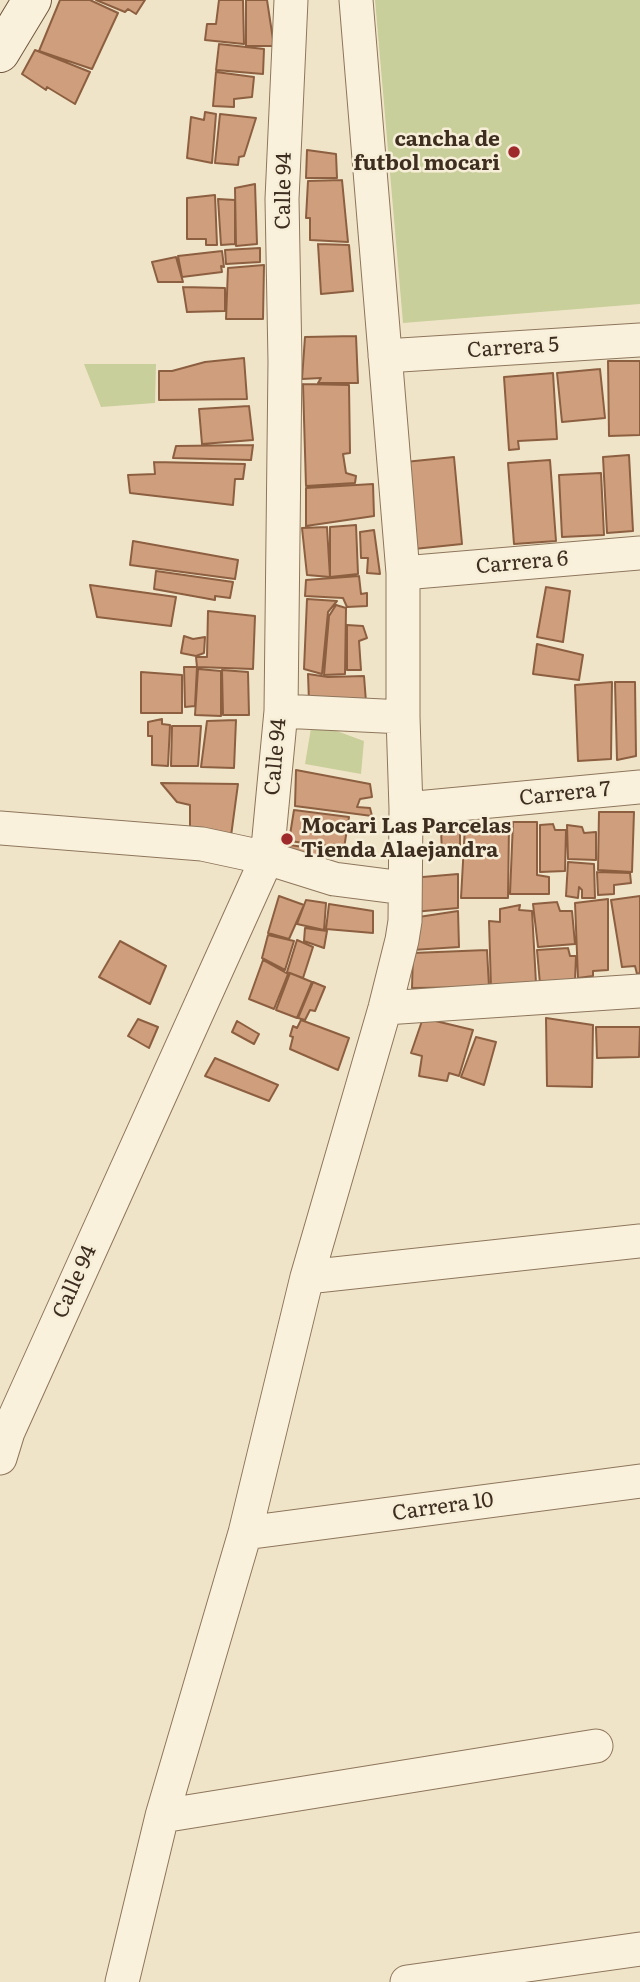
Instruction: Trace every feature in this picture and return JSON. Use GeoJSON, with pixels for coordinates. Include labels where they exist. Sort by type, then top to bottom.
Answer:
{"type":"FeatureCollection","features":[{"type":"Feature","properties":{"kind":"street"},"geometry":{"type":"LineString","coordinates":[[0,53],[32,0]]}},
{"type":"Feature","properties":{"kind":"street","name":"Calle 94"},"geometry":{"type":"LineString","coordinates":[[3,1440],[267,858],[281,710],[285,362],[282,199],[291,0]]}},
{"type":"Feature","properties":{"kind":"street"},"geometry":{"type":"LineString","coordinates":[[122,1982],[162,1816],[246,1533],[307,1277],[385,1008],[405,921],[403,573],[356,0]]}},
{"type":"Feature","properties":{"kind":"street","name":"Carrera 5"},"geometry":{"type":"LineString","coordinates":[[385,356],[640,340]]}},
{"type":"Feature","properties":{"kind":"street","name":"Carrera 6"},"geometry":{"type":"LineString","coordinates":[[403,573],[640,553]]}},
{"type":"Feature","properties":{"kind":"street"},"geometry":{"type":"LineString","coordinates":[[281,710],[403,717]]}},
{"type":"Feature","properties":{"kind":"street","name":"Carrera 7"},"geometry":{"type":"LineString","coordinates":[[406,809],[640,787]]}},
{"type":"Feature","properties":{"kind":"street"},"geometry":{"type":"LineString","coordinates":[[0,828],[202,844],[267,858],[334,879],[404,888]]}},
{"type":"Feature","properties":{"kind":"street"},"geometry":{"type":"LineString","coordinates":[[385,1008],[640,991]]}},
{"type":"Feature","properties":{"kind":"street"},"geometry":{"type":"LineString","coordinates":[[307,1277],[640,1241]]}},
{"type":"Feature","properties":{"kind":"street","name":"Carrera 10"},"geometry":{"type":"LineString","coordinates":[[246,1533],[640,1480]]}},
{"type":"Feature","properties":{"kind":"street"},"geometry":{"type":"LineString","coordinates":[[162,1816],[596,1746]]}},
{"type":"Feature","properties":{"kind":"street"},"geometry":{"type":"LineString","coordinates":[[407,1982],[640,1949]]}},
{"type":"Feature","properties":{"kind":"green space","name":"cancha de futbol mocari"},"geometry":{"type":"Polygon","coordinates":[[[375,0],[640,0],[640,304],[403,323],[375,0]]]}},
{"type":"Feature","properties":{"kind":"green space"},"geometry":{"type":"Polygon","coordinates":[[[84,364],[156,364],[155,403],[101,407],[84,364]]]}},
{"type":"Feature","properties":{"kind":"green space"},"geometry":{"type":"Polygon","coordinates":[[[312,722],[364,741],[361,774],[305,764],[312,722]]]}},
{"type":"Feature","properties":{"kind":"building"},"geometry":{"type":"Polygon","coordinates":[[[60,0],[90,0],[118,13],[92,69],[39,51],[60,0]]]}},
{"type":"Feature","properties":{"kind":"building"},"geometry":{"type":"Polygon","coordinates":[[[96,0],[145,0],[136,14],[96,0]]]}},
{"type":"Feature","properties":{"kind":"building"},"geometry":{"type":"Polygon","coordinates":[[[219,0],[243,0],[244,44],[205,40],[207,24],[216,24],[219,0]]]}},
{"type":"Feature","properties":{"kind":"building"},"geometry":{"type":"Polygon","coordinates":[[[246,0],[267,0],[274,46],[246,46],[246,0]]]}},
{"type":"Feature","properties":{"kind":"building"},"geometry":{"type":"Polygon","coordinates":[[[219,44],[264,49],[263,74],[216,70],[219,44]]]}},
{"type":"Feature","properties":{"kind":"building"},"geometry":{"type":"Polygon","coordinates":[[[35,50],[90,72],[75,104],[47,87],[46,90],[22,74],[35,50]]]}},
{"type":"Feature","properties":{"kind":"building"},"geometry":{"type":"Polygon","coordinates":[[[216,72],[254,77],[252,97],[234,99],[234,107],[213,106],[216,72]]]}},
{"type":"Feature","properties":{"kind":"building"},"geometry":{"type":"Polygon","coordinates":[[[205,112],[216,114],[212,163],[187,158],[191,117],[204,120],[205,112]]]}},
{"type":"Feature","properties":{"kind":"building"},"geometry":{"type":"Polygon","coordinates":[[[220,114],[256,118],[244,156],[239,157],[238,165],[215,163],[220,114]]]}},
{"type":"Feature","properties":{"kind":"building"},"geometry":{"type":"Polygon","coordinates":[[[307,150],[336,154],[337,178],[306,178],[307,150]]]}},
{"type":"Feature","properties":{"kind":"building"},"geometry":{"type":"Polygon","coordinates":[[[342,180],[348,242],[310,240],[310,218],[306,218],[308,181],[342,180]]]}},
{"type":"Feature","properties":{"kind":"building"},"geometry":{"type":"Polygon","coordinates":[[[255,184],[257,244],[236,246],[235,188],[255,184]]]}},
{"type":"Feature","properties":{"kind":"building"},"geometry":{"type":"Polygon","coordinates":[[[215,195],[217,245],[206,245],[206,239],[187,239],[187,198],[215,195]]]}},
{"type":"Feature","properties":{"kind":"building"},"geometry":{"type":"Polygon","coordinates":[[[218,199],[235,200],[235,244],[221,245],[218,199]]]}},
{"type":"Feature","properties":{"kind":"building"},"geometry":{"type":"Polygon","coordinates":[[[318,244],[349,245],[353,291],[321,294],[318,244]]]}},
{"type":"Feature","properties":{"kind":"building"},"geometry":{"type":"Polygon","coordinates":[[[260,248],[260,262],[226,264],[225,250],[260,248]]]}},
{"type":"Feature","properties":{"kind":"building"},"geometry":{"type":"Polygon","coordinates":[[[222,251],[222,272],[182,277],[178,256],[222,251]]]}},
{"type":"Feature","properties":{"kind":"building"},"geometry":{"type":"Polygon","coordinates":[[[176,257],[183,282],[158,282],[152,262],[176,257]]]}},
{"type":"Feature","properties":{"kind":"building"},"geometry":{"type":"Polygon","coordinates":[[[264,265],[263,319],[226,319],[228,268],[264,265]]]}},
{"type":"Feature","properties":{"kind":"building"},"geometry":{"type":"Polygon","coordinates":[[[183,287],[225,288],[225,311],[187,312],[183,287]]]}},
{"type":"Feature","properties":{"kind":"building"},"geometry":{"type":"Polygon","coordinates":[[[356,336],[358,383],[318,383],[321,378],[302,379],[305,337],[356,336]]]}},
{"type":"Feature","properties":{"kind":"building"},"geometry":{"type":"Polygon","coordinates":[[[244,358],[247,399],[159,400],[159,371],[244,358]]]}},
{"type":"Feature","properties":{"kind":"building"},"geometry":{"type":"Polygon","coordinates":[[[608,361],[640,361],[640,435],[609,436],[608,361]]]}},
{"type":"Feature","properties":{"kind":"building"},"geometry":{"type":"Polygon","coordinates":[[[600,369],[605,418],[562,422],[557,373],[600,369]]]}},
{"type":"Feature","properties":{"kind":"building"},"geometry":{"type":"Polygon","coordinates":[[[553,373],[557,439],[518,441],[519,449],[509,450],[504,377],[553,373]]]}},
{"type":"Feature","properties":{"kind":"building"},"geometry":{"type":"Polygon","coordinates":[[[303,384],[349,385],[350,453],[343,454],[346,473],[356,476],[355,483],[306,486],[303,384]]]}},
{"type":"Feature","properties":{"kind":"building"},"geometry":{"type":"Polygon","coordinates":[[[249,406],[253,440],[202,444],[199,409],[249,406]]]}},
{"type":"Feature","properties":{"kind":"building"},"geometry":{"type":"Polygon","coordinates":[[[253,445],[251,460],[173,458],[176,446],[253,445]]]}},
{"type":"Feature","properties":{"kind":"building"},"geometry":{"type":"Polygon","coordinates":[[[629,455],[633,531],[607,533],[603,457],[629,455]]]}},
{"type":"Feature","properties":{"kind":"building"},"geometry":{"type":"Polygon","coordinates":[[[454,457],[462,544],[414,549],[405,462],[454,457]]]}},
{"type":"Feature","properties":{"kind":"building"},"geometry":{"type":"Polygon","coordinates":[[[550,460],[556,541],[514,544],[508,463],[550,460]]]}},
{"type":"Feature","properties":{"kind":"building"},"geometry":{"type":"Polygon","coordinates":[[[154,462],[245,464],[243,479],[235,479],[233,505],[130,493],[128,475],[155,474],[154,462]]]}},
{"type":"Feature","properties":{"kind":"building"},"geometry":{"type":"Polygon","coordinates":[[[601,473],[604,535],[562,537],[559,475],[601,473]]]}},
{"type":"Feature","properties":{"kind":"building"},"geometry":{"type":"Polygon","coordinates":[[[373,484],[374,516],[306,526],[306,488],[373,484]]]}},
{"type":"Feature","properties":{"kind":"building"},"geometry":{"type":"Polygon","coordinates":[[[356,525],[358,574],[330,577],[330,527],[356,525]]]}},
{"type":"Feature","properties":{"kind":"building"},"geometry":{"type":"Polygon","coordinates":[[[327,527],[330,577],[307,575],[302,528],[327,527]]]}},
{"type":"Feature","properties":{"kind":"building"},"geometry":{"type":"Polygon","coordinates":[[[374,530],[380,574],[367,573],[368,558],[361,558],[360,532],[374,530]]]}},
{"type":"Feature","properties":{"kind":"building"},"geometry":{"type":"Polygon","coordinates":[[[133,541],[238,560],[235,579],[130,565],[133,541]]]}},
{"type":"Feature","properties":{"kind":"building"},"geometry":{"type":"Polygon","coordinates":[[[156,571],[233,582],[230,598],[215,596],[215,600],[154,589],[156,571]]]}},
{"type":"Feature","properties":{"kind":"building"},"geometry":{"type":"Polygon","coordinates":[[[359,576],[361,594],[367,593],[367,606],[347,607],[343,598],[305,596],[306,580],[359,576]]]}},
{"type":"Feature","properties":{"kind":"building"},"geometry":{"type":"Polygon","coordinates":[[[90,585],[176,597],[171,626],[97,617],[90,585]]]}},
{"type":"Feature","properties":{"kind":"building"},"geometry":{"type":"Polygon","coordinates":[[[546,587],[570,591],[563,642],[537,637],[546,587]]]}},
{"type":"Feature","properties":{"kind":"building"},"geometry":{"type":"Polygon","coordinates":[[[307,599],[337,601],[328,612],[322,674],[304,669],[307,599]]]}},
{"type":"Feature","properties":{"kind":"building"},"geometry":{"type":"Polygon","coordinates":[[[336,605],[346,608],[345,674],[324,675],[329,616],[336,605]]]}},
{"type":"Feature","properties":{"kind":"building"},"geometry":{"type":"Polygon","coordinates":[[[208,611],[255,616],[253,669],[197,667],[196,657],[207,657],[208,611]]]}},
{"type":"Feature","properties":{"kind":"building"},"geometry":{"type":"Polygon","coordinates":[[[347,625],[363,626],[367,638],[359,641],[361,670],[347,670],[347,625]]]}},
{"type":"Feature","properties":{"kind":"building"},"geometry":{"type":"Polygon","coordinates":[[[184,636],[193,639],[205,637],[204,653],[196,656],[181,653],[184,636]]]}},
{"type":"Feature","properties":{"kind":"building"},"geometry":{"type":"Polygon","coordinates":[[[537,644],[583,655],[579,680],[533,674],[537,644]]]}},
{"type":"Feature","properties":{"kind":"building"},"geometry":{"type":"Polygon","coordinates":[[[184,667],[197,667],[195,706],[185,707],[184,667]]]}},
{"type":"Feature","properties":{"kind":"building"},"geometry":{"type":"Polygon","coordinates":[[[198,669],[221,671],[221,716],[195,715],[198,669]]]}},
{"type":"Feature","properties":{"kind":"building"},"geometry":{"type":"Polygon","coordinates":[[[222,670],[248,672],[249,715],[223,715],[222,670]]]}},
{"type":"Feature","properties":{"kind":"building"},"geometry":{"type":"Polygon","coordinates":[[[141,672],[182,675],[182,713],[141,713],[141,672]]]}},
{"type":"Feature","properties":{"kind":"building"},"geometry":{"type":"Polygon","coordinates":[[[308,674],[328,677],[364,676],[366,702],[309,702],[308,674]]]}},
{"type":"Feature","properties":{"kind":"building"},"geometry":{"type":"Polygon","coordinates":[[[612,682],[611,759],[578,761],[575,685],[612,682]]]}},
{"type":"Feature","properties":{"kind":"building"},"geometry":{"type":"Polygon","coordinates":[[[615,682],[635,682],[636,756],[617,760],[615,682]]]}},
{"type":"Feature","properties":{"kind":"building"},"geometry":{"type":"Polygon","coordinates":[[[162,719],[162,724],[170,725],[168,766],[152,765],[152,736],[148,736],[148,722],[162,719]]]}},
{"type":"Feature","properties":{"kind":"building"},"geometry":{"type":"Polygon","coordinates":[[[236,720],[234,768],[201,767],[207,721],[236,720]]]}},
{"type":"Feature","properties":{"kind":"building"},"geometry":{"type":"Polygon","coordinates":[[[172,726],[201,726],[198,766],[171,766],[172,726]]]}},
{"type":"Feature","properties":{"kind":"building"},"geometry":{"type":"Polygon","coordinates":[[[296,770],[370,784],[372,797],[360,799],[357,807],[370,808],[372,816],[295,806],[296,770]]]}},
{"type":"Feature","properties":{"kind":"building"},"geometry":{"type":"Polygon","coordinates":[[[161,783],[238,784],[231,836],[190,827],[190,805],[177,802],[161,783]]]}},
{"type":"Feature","properties":{"kind":"building"},"geometry":{"type":"Polygon","coordinates":[[[294,810],[349,817],[344,848],[289,841],[294,810]]]}},
{"type":"Feature","properties":{"kind":"building"},"geometry":{"type":"Polygon","coordinates":[[[599,812],[634,812],[632,872],[598,870],[599,812]]]}},
{"type":"Feature","properties":{"kind":"building"},"geometry":{"type":"Polygon","coordinates":[[[513,822],[537,822],[537,875],[549,877],[549,894],[510,894],[513,822]]]}},
{"type":"Feature","properties":{"kind":"building"},"geometry":{"type":"Polygon","coordinates":[[[553,824],[555,830],[566,830],[565,871],[540,872],[540,825],[553,824]]]}},
{"type":"Feature","properties":{"kind":"building"},"geometry":{"type":"Polygon","coordinates":[[[567,825],[582,827],[584,833],[596,832],[596,860],[568,859],[567,825]]]}},
{"type":"Feature","properties":{"kind":"building"},"geometry":{"type":"Polygon","coordinates":[[[465,826],[509,826],[508,898],[461,898],[465,826]]]}},
{"type":"Feature","properties":{"kind":"building"},"geometry":{"type":"Polygon","coordinates":[[[460,829],[460,852],[442,852],[441,831],[460,829]]]}},
{"type":"Feature","properties":{"kind":"building"},"geometry":{"type":"Polygon","coordinates":[[[289,845],[319,849],[319,862],[288,860],[289,845]]]}},
{"type":"Feature","properties":{"kind":"building"},"geometry":{"type":"Polygon","coordinates":[[[568,862],[594,864],[595,898],[582,898],[582,890],[579,887],[578,898],[566,896],[568,862]]]}},
{"type":"Feature","properties":{"kind":"building"},"geometry":{"type":"Polygon","coordinates":[[[597,872],[630,873],[631,883],[614,885],[614,894],[598,895],[597,872]]]}},
{"type":"Feature","properties":{"kind":"building"},"geometry":{"type":"Polygon","coordinates":[[[458,874],[458,908],[413,912],[411,878],[458,874]]]}},
{"type":"Feature","properties":{"kind":"building"},"geometry":{"type":"Polygon","coordinates":[[[279,896],[304,905],[289,939],[268,933],[279,896]]]}},
{"type":"Feature","properties":{"kind":"building"},"geometry":{"type":"Polygon","coordinates":[[[640,896],[640,973],[637,974],[635,966],[622,967],[611,900],[640,896]]]}},
{"type":"Feature","properties":{"kind":"building"},"geometry":{"type":"Polygon","coordinates":[[[608,899],[608,970],[593,971],[593,976],[578,978],[575,903],[608,899]]]}},
{"type":"Feature","properties":{"kind":"building"},"geometry":{"type":"Polygon","coordinates":[[[306,900],[326,903],[324,930],[297,924],[306,900]]]}},
{"type":"Feature","properties":{"kind":"building"},"geometry":{"type":"Polygon","coordinates":[[[557,902],[560,911],[572,911],[575,944],[538,947],[533,904],[557,902]]]}},
{"type":"Feature","properties":{"kind":"building"},"geometry":{"type":"Polygon","coordinates":[[[329,904],[373,911],[373,933],[326,929],[329,904]]]}},
{"type":"Feature","properties":{"kind":"building"},"geometry":{"type":"Polygon","coordinates":[[[520,905],[519,910],[532,911],[536,983],[491,988],[489,921],[500,922],[500,909],[520,905]]]}},
{"type":"Feature","properties":{"kind":"building"},"geometry":{"type":"Polygon","coordinates":[[[458,911],[459,947],[412,950],[412,918],[458,911]]]}},
{"type":"Feature","properties":{"kind":"building"},"geometry":{"type":"Polygon","coordinates":[[[305,928],[327,931],[324,948],[304,941],[305,928]]]}},
{"type":"Feature","properties":{"kind":"building"},"geometry":{"type":"Polygon","coordinates":[[[268,935],[294,941],[285,970],[262,958],[268,935]]]}},
{"type":"Feature","properties":{"kind":"building"},"geometry":{"type":"Polygon","coordinates":[[[297,940],[313,947],[303,978],[287,972],[297,940]]]}},
{"type":"Feature","properties":{"kind":"building"},"geometry":{"type":"Polygon","coordinates":[[[120,941],[166,966],[150,1004],[99,977],[120,941]]]}},
{"type":"Feature","properties":{"kind":"building"},"geometry":{"type":"Polygon","coordinates":[[[568,948],[570,956],[576,956],[575,980],[540,984],[537,950],[568,948]]]}},
{"type":"Feature","properties":{"kind":"building"},"geometry":{"type":"Polygon","coordinates":[[[487,950],[489,987],[412,988],[413,953],[487,950]]]}},
{"type":"Feature","properties":{"kind":"building"},"geometry":{"type":"Polygon","coordinates":[[[263,960],[288,974],[274,1009],[249,999],[263,960]]]}},
{"type":"Feature","properties":{"kind":"building"},"geometry":{"type":"Polygon","coordinates":[[[290,973],[312,982],[297,1018],[276,1010],[290,973]]]}},
{"type":"Feature","properties":{"kind":"building"},"geometry":{"type":"Polygon","coordinates":[[[313,982],[325,987],[315,1011],[310,1010],[305,1020],[298,1018],[313,982]]]}},
{"type":"Feature","properties":{"kind":"building"},"geometry":{"type":"Polygon","coordinates":[[[423,1018],[473,1030],[459,1076],[449,1073],[447,1081],[419,1076],[422,1056],[411,1053],[423,1018]]]}},
{"type":"Feature","properties":{"kind":"building"},"geometry":{"type":"Polygon","coordinates":[[[546,1018],[593,1025],[592,1087],[547,1086],[546,1018]]]}},
{"type":"Feature","properties":{"kind":"building"},"geometry":{"type":"Polygon","coordinates":[[[138,1019],[158,1027],[149,1048],[128,1036],[138,1019]]]}},
{"type":"Feature","properties":{"kind":"building"},"geometry":{"type":"Polygon","coordinates":[[[301,1020],[349,1038],[338,1070],[290,1049],[293,1026],[297,1028],[301,1020]]]}},
{"type":"Feature","properties":{"kind":"building"},"geometry":{"type":"Polygon","coordinates":[[[237,1021],[259,1034],[254,1044],[232,1032],[237,1021]]]}},
{"type":"Feature","properties":{"kind":"building"},"geometry":{"type":"Polygon","coordinates":[[[596,1027],[640,1027],[639,1057],[597,1058],[596,1027]]]}},
{"type":"Feature","properties":{"kind":"building"},"geometry":{"type":"Polygon","coordinates":[[[476,1037],[496,1042],[484,1085],[461,1077],[476,1037]]]}},
{"type":"Feature","properties":{"kind":"building"},"geometry":{"type":"Polygon","coordinates":[[[215,1058],[278,1085],[269,1101],[205,1076],[215,1058]]]}},
{"type":"Feature","properties":{"kind":"place","name":"cancha de futbol mocari"},"geometry":{"type":"Point","coordinates":[514,152]}},
{"type":"Feature","properties":{"kind":"place","name":"Mocari Las Parcelas Tienda Alaejandra"},"geometry":{"type":"Point","coordinates":[287,839]}}]}
